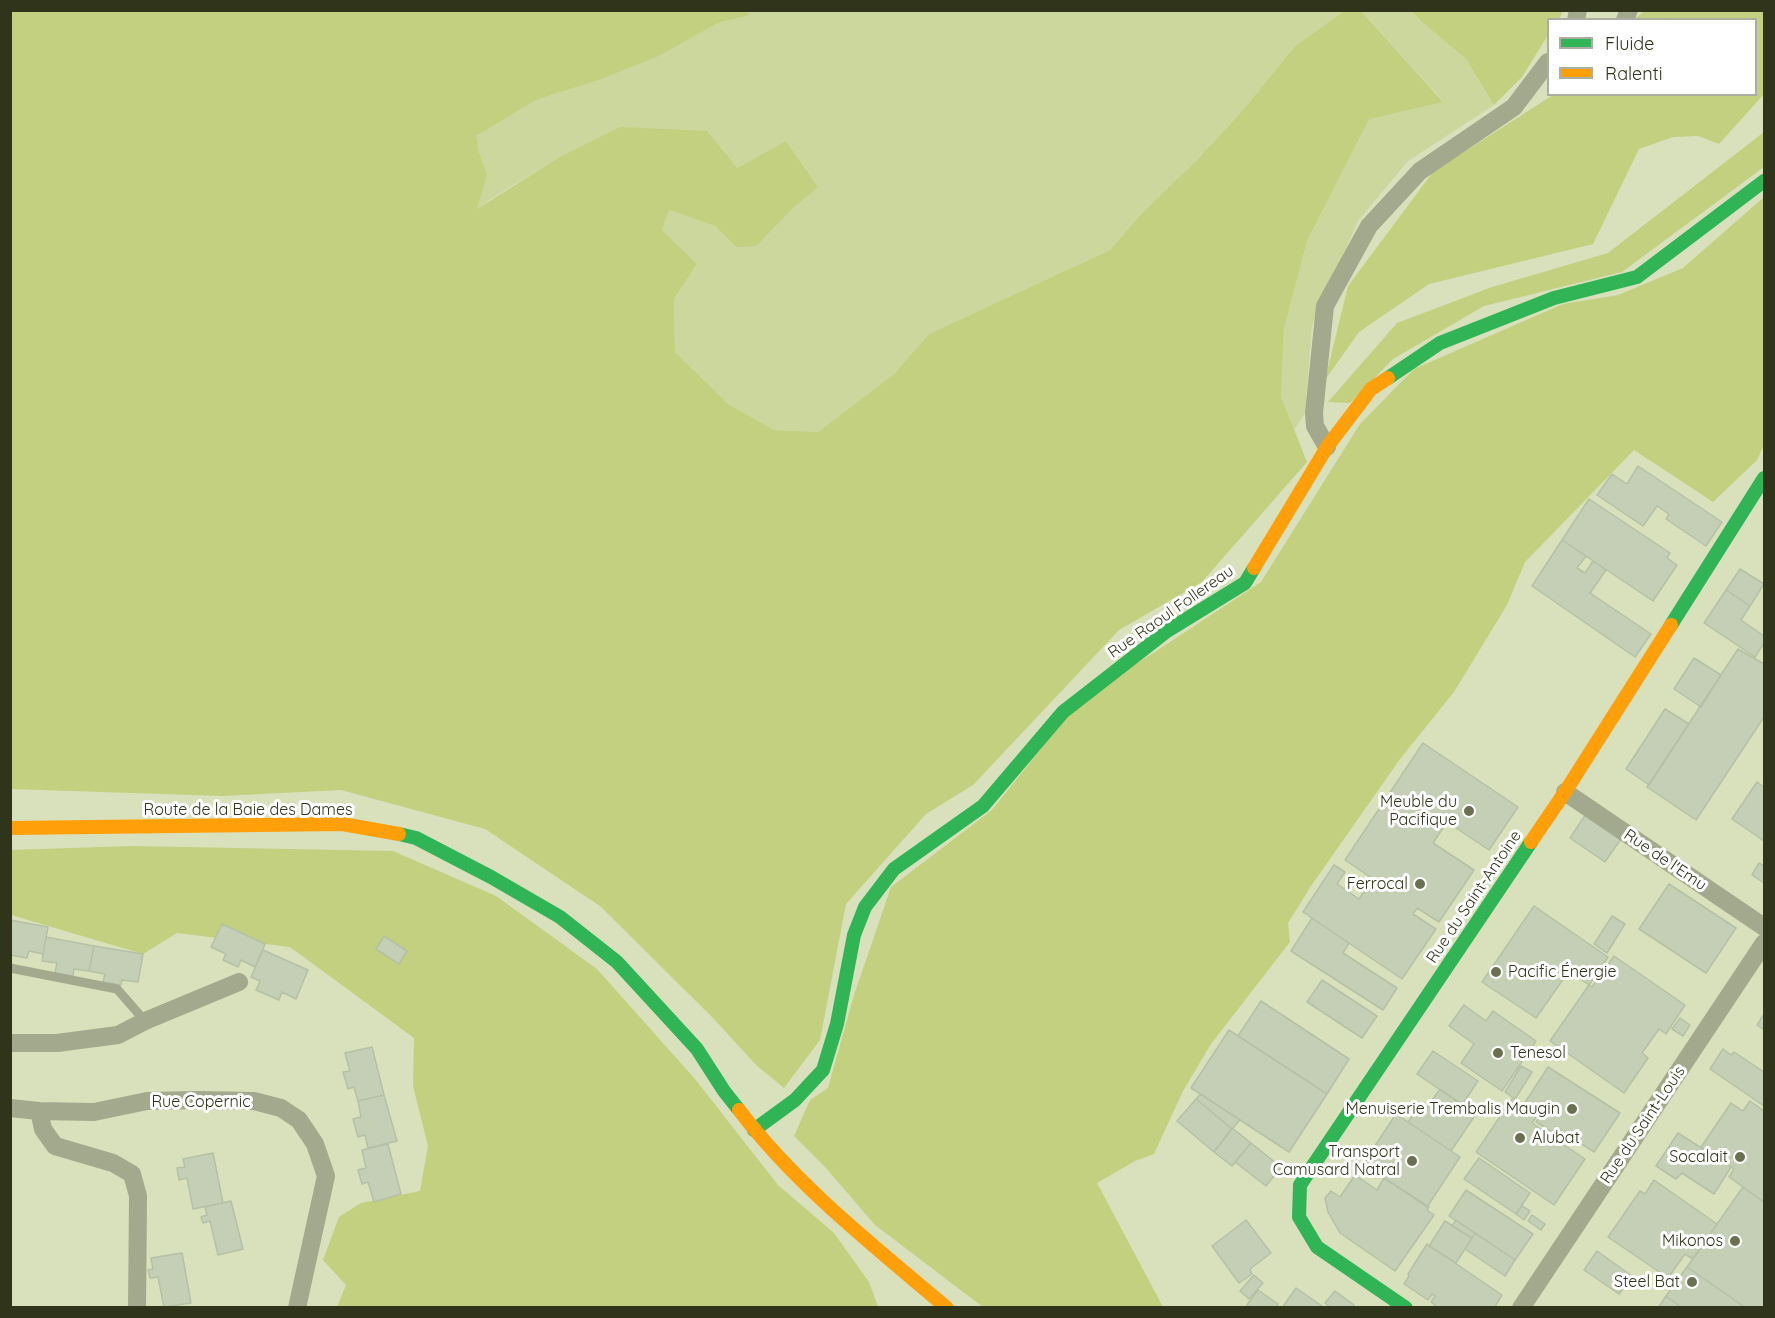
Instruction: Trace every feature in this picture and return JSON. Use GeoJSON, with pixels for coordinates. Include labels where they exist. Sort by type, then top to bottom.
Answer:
{"type":"FeatureCollection","features":[{"type":"Feature","properties":{"kind":"street"},"geometry":{"type":"LineString","coordinates":[[1514,107],[1547,63]]}},
{"type":"Feature","properties":{"kind":"street"},"geometry":{"type":"LineString","coordinates":[[1327,447],[1315,426],[1314,414],[1325,306],[1369,226],[1420,171],[1547,85]]}},
{"type":"Feature","properties":{"kind":"street","name":"Rue Raoul Follereau"},"geometry":{"type":"LineString","coordinates":[[754,1130],[795,1100],[823,1070],[837,1024],[854,935],[865,907],[894,869],[982,806],[1063,712],[1167,631],[1245,583],[1327,447],[1371,389],[1440,343],[1554,298],[1637,277],[1764,181]]}},
{"type":"Feature","properties":{"kind":"street","name":"Rue du Saint-Antoine"},"geometry":{"type":"LineString","coordinates":[[1406,1308],[1317,1247],[1299,1217],[1300,1185],[1565,792],[1764,478]]}},
{"type":"Feature","properties":{"kind":"street","name":"Rue de l'Emu"},"geometry":{"type":"LineString","coordinates":[[1565,792],[1764,927]]}},
{"type":"Feature","properties":{"kind":"street","name":"Route de la Baie des Dames"},"geometry":{"type":"LineString","coordinates":[[10,828],[342,824],[416,838],[491,877],[560,917],[617,962],[697,1049],[724,1091],[754,1130],[827,1206],[947,1308]]}},
{"type":"Feature","properties":{"kind":"street","name":"Rue du Saint-Louis"},"geometry":{"type":"LineString","coordinates":[[1521,1308],[1764,943]]}},
{"type":"Feature","properties":{"kind":"street"},"geometry":{"type":"LineString","coordinates":[[10,1043],[57,1043],[118,1035],[239,982]]}},
{"type":"Feature","properties":{"kind":"street","name":"Rue Copernic"},"geometry":{"type":"LineString","coordinates":[[10,1108],[94,1112],[147,1101],[254,1101],[281,1108],[299,1120],[315,1144],[326,1176],[297,1308]]}},
{"type":"Feature","properties":{"kind":"street"},"geometry":{"type":"LineString","coordinates":[[39,1111],[43,1129],[55,1146],[113,1163],[132,1174],[138,1196],[137,1308]]}},
{"type":"Feature","properties":{"kind":"lane"},"geometry":{"type":"LineString","coordinates":[[10,968],[117,989],[146,1021]]}},
{"type":"Feature","properties":{"kind":"green space"},"geometry":{"type":"Polygon","coordinates":[[[11,11],[746,11],[750,15],[718,23],[659,56],[599,80],[536,100],[476,136],[487,175],[477,209],[558,158],[620,127],[707,131],[737,168],[786,141],[818,187],[791,210],[756,246],[736,247],[715,226],[669,210],[662,230],[697,264],[674,299],[675,352],[728,404],[774,430],[818,432],[894,374],[929,334],[1110,250],[1141,214],[1197,160],[1243,110],[1294,47],[1344,11],[1361,11],[1443,102],[1369,119],[1307,241],[1284,329],[1281,397],[1307,462],[1202,582],[1119,630],[973,785],[926,814],[846,904],[820,1040],[784,1088],[756,1065],[714,1019],[600,906],[485,829],[341,790],[222,796],[11,789],[11,11]]]}},
{"type":"Feature","properties":{"kind":"green space"},"geometry":{"type":"Polygon","coordinates":[[[746,11],[1344,11],[1294,47],[1243,110],[1197,160],[1141,214],[1110,250],[929,334],[894,374],[818,432],[773,430],[728,404],[675,352],[674,299],[697,264],[662,230],[669,210],[715,226],[736,247],[791,210],[818,187],[786,141],[737,168],[558,158],[489,200],[477,210],[479,153],[475,136],[536,100],[599,80],[659,56],[718,23],[749,15],[746,11]]]}},
{"type":"Feature","properties":{"kind":"green space"},"geometry":{"type":"Polygon","coordinates":[[[1361,11],[1412,11],[1466,59],[1494,105],[1408,161],[1358,221],[1312,326],[1305,413],[1294,430],[1281,397],[1284,329],[1307,241],[1369,118],[1443,101],[1361,11]]]}},
{"type":"Feature","properties":{"kind":"green space"},"geometry":{"type":"Polygon","coordinates":[[[1412,11],[1563,11],[1560,18],[1547,18],[1547,37],[1522,77],[1494,105],[1466,59],[1412,11]]]}},
{"type":"Feature","properties":{"kind":"green space"},"geometry":{"type":"Polygon","coordinates":[[[1644,11],[1764,11],[1764,94],[1719,144],[1698,136],[1673,137],[1639,149],[1593,244],[1429,284],[1359,332],[1325,380],[1348,286],[1433,172],[1551,96],[1757,96],[1757,18],[1636,18],[1644,11]]]}},
{"type":"Feature","properties":{"kind":"green space"},"geometry":{"type":"Polygon","coordinates":[[[1764,132],[1764,167],[1622,272],[1484,306],[1393,359],[1350,403],[1328,402],[1397,323],[1492,287],[1608,253],[1764,132]]]}},
{"type":"Feature","properties":{"kind":"green space"},"geometry":{"type":"Polygon","coordinates":[[[1764,197],[1764,445],[1757,460],[1713,502],[1634,450],[1525,562],[1507,605],[1454,692],[1400,759],[1311,886],[1288,923],[1290,942],[1211,1044],[1183,1091],[1154,1154],[1135,1161],[1097,1183],[1163,1307],[983,1307],[875,1225],[825,1167],[794,1136],[810,1100],[828,1088],[854,995],[891,887],[992,810],[1083,696],[1261,582],[1360,424],[1414,369],[1563,304],[1618,295],[1683,268],[1764,197]]]}},
{"type":"Feature","properties":{"kind":"green space"},"geometry":{"type":"Polygon","coordinates":[[[132,846],[393,851],[496,896],[597,969],[695,1079],[778,1185],[834,1233],[869,1282],[878,1307],[337,1307],[346,1285],[323,1260],[339,1217],[361,1203],[420,1191],[428,1146],[413,1086],[414,1038],[290,947],[177,933],[143,954],[11,915],[10,850],[132,846]]]}},
{"type":"Feature","properties":{"kind":"building"},"geometry":{"type":"Polygon","coordinates":[[[1638,466],[1722,522],[1706,546],[1666,519],[1669,514],[1657,506],[1643,526],[1597,495],[1612,474],[1627,484],[1638,466]]]}},
{"type":"Feature","properties":{"kind":"building"},"geometry":{"type":"Polygon","coordinates":[[[1589,499],[1670,553],[1667,558],[1677,565],[1653,601],[1562,540],[1589,499]]]}},
{"type":"Feature","properties":{"kind":"building"},"geometry":{"type":"Polygon","coordinates":[[[1562,540],[1586,556],[1577,568],[1585,573],[1593,561],[1606,570],[1590,593],[1651,634],[1635,657],[1532,586],[1562,540]]]}},
{"type":"Feature","properties":{"kind":"building"},"geometry":{"type":"Polygon","coordinates":[[[1740,569],[1764,584],[1750,606],[1726,590],[1740,569]]]}},
{"type":"Feature","properties":{"kind":"building"},"geometry":{"type":"Polygon","coordinates":[[[1726,590],[1750,606],[1741,620],[1764,636],[1764,643],[1755,657],[1704,623],[1726,590]]]}},
{"type":"Feature","properties":{"kind":"building"},"geometry":{"type":"Polygon","coordinates":[[[1738,649],[1764,664],[1764,717],[1696,820],[1647,787],[1738,649]]]}},
{"type":"Feature","properties":{"kind":"building"},"geometry":{"type":"Polygon","coordinates":[[[1694,658],[1721,675],[1701,707],[1674,689],[1694,658]]]}},
{"type":"Feature","properties":{"kind":"building"},"geometry":{"type":"Polygon","coordinates":[[[1665,709],[1689,724],[1649,785],[1626,769],[1665,709]]]}},
{"type":"Feature","properties":{"kind":"building"},"geometry":{"type":"Polygon","coordinates":[[[1423,743],[1518,807],[1489,850],[1447,822],[1433,843],[1474,870],[1439,922],[1417,908],[1413,914],[1436,929],[1402,979],[1303,912],[1334,865],[1345,872],[1337,884],[1359,899],[1373,879],[1345,860],[1423,743]]]}},
{"type":"Feature","properties":{"kind":"building"},"geometry":{"type":"Polygon","coordinates":[[[1757,782],[1764,787],[1764,841],[1732,819],[1757,782]]]}},
{"type":"Feature","properties":{"kind":"building"},"geometry":{"type":"Polygon","coordinates":[[[1586,814],[1621,839],[1605,862],[1570,838],[1586,814]]]}},
{"type":"Feature","properties":{"kind":"building"},"geometry":{"type":"Polygon","coordinates":[[[1759,863],[1764,866],[1764,883],[1752,875],[1759,863]]]}},
{"type":"Feature","properties":{"kind":"building"},"geometry":{"type":"Polygon","coordinates":[[[1669,884],[1736,928],[1706,973],[1639,929],[1669,884]]]}},
{"type":"Feature","properties":{"kind":"building"},"geometry":{"type":"Polygon","coordinates":[[[1534,906],[1608,957],[1589,985],[1569,971],[1536,1018],[1482,982],[1534,906]]]}},
{"type":"Feature","properties":{"kind":"building"},"geometry":{"type":"Polygon","coordinates":[[[1612,916],[1625,924],[1607,953],[1594,944],[1612,916]]]}},
{"type":"Feature","properties":{"kind":"building"},"geometry":{"type":"Polygon","coordinates":[[[1312,918],[1349,943],[1343,953],[1397,988],[1383,1010],[1291,951],[1312,918]]]}},
{"type":"Feature","properties":{"kind":"building"},"geometry":{"type":"Polygon","coordinates":[[[10,920],[48,927],[43,954],[29,951],[27,958],[10,955],[10,920]]]}},
{"type":"Feature","properties":{"kind":"building"},"geometry":{"type":"Polygon","coordinates":[[[222,924],[265,944],[255,967],[241,960],[238,967],[223,960],[226,954],[211,947],[222,924]]]}},
{"type":"Feature","properties":{"kind":"building"},"geometry":{"type":"Polygon","coordinates":[[[384,936],[407,951],[399,964],[376,949],[384,936]]]}},
{"type":"Feature","properties":{"kind":"building"},"geometry":{"type":"Polygon","coordinates":[[[46,937],[94,946],[89,971],[74,969],[73,976],[55,973],[57,963],[42,961],[46,937]]]}},
{"type":"Feature","properties":{"kind":"building"},"geometry":{"type":"Polygon","coordinates":[[[94,946],[143,954],[138,982],[122,980],[121,985],[103,982],[105,974],[89,971],[94,946]]]}},
{"type":"Feature","properties":{"kind":"building"},"geometry":{"type":"Polygon","coordinates":[[[263,950],[308,970],[296,999],[282,992],[279,1000],[256,990],[260,981],[251,977],[263,950]]]}},
{"type":"Feature","properties":{"kind":"building"},"geometry":{"type":"Polygon","coordinates":[[[1614,956],[1685,1005],[1666,1034],[1659,1029],[1642,1053],[1648,1058],[1624,1093],[1550,1041],[1589,985],[1592,987],[1614,956]]]}},
{"type":"Feature","properties":{"kind":"building"},"geometry":{"type":"Polygon","coordinates":[[[1322,980],[1377,1016],[1362,1038],[1307,1002],[1322,980]]]}},
{"type":"Feature","properties":{"kind":"building"},"geometry":{"type":"Polygon","coordinates":[[[1261,1001],[1349,1059],[1327,1094],[1238,1036],[1261,1001]]]}},
{"type":"Feature","properties":{"kind":"building","name":"Tenesol"},"geometry":{"type":"Polygon","coordinates":[[[1464,1005],[1486,1021],[1493,1011],[1536,1041],[1502,1091],[1461,1063],[1474,1044],[1449,1026],[1464,1005]]]}},
{"type":"Feature","properties":{"kind":"building"},"geometry":{"type":"Polygon","coordinates":[[[1764,1014],[1764,1030],[1757,1025],[1764,1014]]]}},
{"type":"Feature","properties":{"kind":"building"},"geometry":{"type":"Polygon","coordinates":[[[1680,1018],[1690,1025],[1683,1036],[1672,1029],[1680,1018]]]}},
{"type":"Feature","properties":{"kind":"building"},"geometry":{"type":"Polygon","coordinates":[[[1229,1030],[1327,1094],[1289,1152],[1191,1088],[1229,1030]]]}},
{"type":"Feature","properties":{"kind":"building"},"geometry":{"type":"Polygon","coordinates":[[[372,1047],[384,1095],[358,1101],[354,1087],[348,1089],[343,1072],[350,1071],[345,1053],[372,1047]]]}},
{"type":"Feature","properties":{"kind":"building"},"geometry":{"type":"Polygon","coordinates":[[[1723,1049],[1731,1055],[1734,1052],[1764,1072],[1764,1106],[1710,1069],[1723,1049]]]}},
{"type":"Feature","properties":{"kind":"building"},"geometry":{"type":"Polygon","coordinates":[[[1433,1051],[1478,1081],[1462,1105],[1417,1074],[1433,1051]]]}},
{"type":"Feature","properties":{"kind":"building"},"geometry":{"type":"Polygon","coordinates":[[[1521,1066],[1532,1072],[1515,1099],[1505,1092],[1521,1066]]]}},
{"type":"Feature","properties":{"kind":"building","name":"Menuiserie Trembalis Maugin"},"geometry":{"type":"Polygon","coordinates":[[[1548,1067],[1620,1113],[1594,1152],[1556,1127],[1552,1132],[1536,1122],[1541,1115],[1524,1104],[1548,1067]]]}},
{"type":"Feature","properties":{"kind":"building"},"geometry":{"type":"Polygon","coordinates":[[[1440,1089],[1476,1114],[1451,1151],[1408,1122],[1415,1112],[1421,1116],[1440,1089]]]}},
{"type":"Feature","properties":{"kind":"building"},"geometry":{"type":"Polygon","coordinates":[[[1201,1094],[1240,1120],[1232,1129],[1196,1099],[1201,1094]]]}},
{"type":"Feature","properties":{"kind":"building"},"geometry":{"type":"Polygon","coordinates":[[[384,1095],[397,1141],[368,1148],[365,1135],[358,1137],[353,1119],[361,1117],[358,1101],[384,1095]]]}},
{"type":"Feature","properties":{"kind":"building"},"geometry":{"type":"Polygon","coordinates":[[[1196,1099],[1232,1129],[1214,1152],[1177,1121],[1196,1099]]]}},
{"type":"Feature","properties":{"kind":"building","name":"Alubat"},"geometry":{"type":"Polygon","coordinates":[[[1512,1099],[1537,1116],[1532,1123],[1585,1159],[1554,1205],[1476,1152],[1512,1099]]]}},
{"type":"Feature","properties":{"kind":"building","name":"Socalait"},"geometry":{"type":"Polygon","coordinates":[[[1750,1101],[1764,1111],[1764,1202],[1729,1177],[1734,1169],[1701,1147],[1731,1103],[1743,1111],[1750,1101]]]}},
{"type":"Feature","properties":{"kind":"building","name":"Transport Camusard Natral"},"geometry":{"type":"Polygon","coordinates":[[[1396,1114],[1460,1157],[1427,1207],[1363,1164],[1396,1114]]]}},
{"type":"Feature","properties":{"kind":"building"},"geometry":{"type":"Polygon","coordinates":[[[1232,1128],[1251,1143],[1232,1166],[1214,1152],[1232,1128]]]}},
{"type":"Feature","properties":{"kind":"building"},"geometry":{"type":"Polygon","coordinates":[[[1678,1133],[1731,1167],[1714,1194],[1682,1173],[1676,1179],[1656,1166],[1678,1133]]]}},
{"type":"Feature","properties":{"kind":"building"},"geometry":{"type":"Polygon","coordinates":[[[1251,1143],[1281,1167],[1266,1186],[1235,1162],[1251,1143]]]}},
{"type":"Feature","properties":{"kind":"building"},"geometry":{"type":"Polygon","coordinates":[[[388,1144],[401,1194],[374,1202],[368,1182],[362,1184],[358,1170],[366,1168],[362,1150],[388,1144]]]}},
{"type":"Feature","properties":{"kind":"building"},"geometry":{"type":"Polygon","coordinates":[[[213,1153],[223,1203],[193,1209],[187,1178],[179,1180],[177,1168],[185,1167],[183,1159],[213,1153]]]}},
{"type":"Feature","properties":{"kind":"building"},"geometry":{"type":"Polygon","coordinates":[[[1479,1158],[1530,1193],[1516,1214],[1464,1179],[1479,1158]]]}},
{"type":"Feature","properties":{"kind":"building"},"geometry":{"type":"Polygon","coordinates":[[[1355,1175],[1377,1190],[1384,1178],[1429,1207],[1427,1210],[1434,1215],[1395,1271],[1340,1233],[1328,1212],[1325,1198],[1331,1191],[1340,1197],[1355,1175]]]}},
{"type":"Feature","properties":{"kind":"building"},"geometry":{"type":"Polygon","coordinates":[[[1654,1180],[1717,1224],[1693,1259],[1685,1254],[1668,1278],[1608,1237],[1640,1191],[1645,1194],[1654,1180]]]}},
{"type":"Feature","properties":{"kind":"building","name":"Mikonos"},"geometry":{"type":"Polygon","coordinates":[[[1743,1187],[1764,1202],[1764,1308],[1746,1308],[1687,1267],[1743,1187]]]}},
{"type":"Feature","properties":{"kind":"building"},"geometry":{"type":"Polygon","coordinates":[[[1466,1190],[1533,1234],[1515,1260],[1449,1216],[1466,1190]]]}},
{"type":"Feature","properties":{"kind":"building"},"geometry":{"type":"Polygon","coordinates":[[[231,1201],[243,1249],[218,1255],[210,1221],[203,1223],[201,1217],[207,1215],[205,1207],[231,1201]]]}},
{"type":"Feature","properties":{"kind":"building"},"geometry":{"type":"Polygon","coordinates":[[[1522,1206],[1530,1211],[1524,1220],[1516,1214],[1522,1206]]]}},
{"type":"Feature","properties":{"kind":"building"},"geometry":{"type":"Polygon","coordinates":[[[1532,1215],[1545,1224],[1541,1230],[1528,1221],[1532,1215]]]}},
{"type":"Feature","properties":{"kind":"building"},"geometry":{"type":"Polygon","coordinates":[[[1246,1220],[1271,1253],[1250,1269],[1252,1274],[1239,1283],[1212,1246],[1246,1220]]]}},
{"type":"Feature","properties":{"kind":"building"},"geometry":{"type":"Polygon","coordinates":[[[1456,1220],[1475,1233],[1472,1238],[1452,1226],[1456,1220]]]}},
{"type":"Feature","properties":{"kind":"building"},"geometry":{"type":"Polygon","coordinates":[[[1445,1221],[1472,1238],[1456,1263],[1429,1246],[1445,1221]]]}},
{"type":"Feature","properties":{"kind":"building"},"geometry":{"type":"Polygon","coordinates":[[[1475,1233],[1515,1260],[1505,1276],[1465,1249],[1475,1233]]]}},
{"type":"Feature","properties":{"kind":"building"},"geometry":{"type":"Polygon","coordinates":[[[1427,1244],[1502,1295],[1494,1308],[1438,1308],[1431,1302],[1435,1296],[1432,1294],[1428,1300],[1404,1284],[1427,1244]]]}},
{"type":"Feature","properties":{"kind":"building"},"geometry":{"type":"Polygon","coordinates":[[[1597,1251],[1632,1276],[1619,1294],[1584,1270],[1597,1251]]]}},
{"type":"Feature","properties":{"kind":"building"},"geometry":{"type":"Polygon","coordinates":[[[182,1253],[191,1303],[164,1307],[158,1277],[150,1278],[148,1270],[153,1269],[151,1258],[182,1253]]]}},
{"type":"Feature","properties":{"kind":"building","name":"Steel Bat"},"geometry":{"type":"Polygon","coordinates":[[[1687,1267],[1746,1308],[1682,1308],[1666,1296],[1687,1267]]]}},
{"type":"Feature","properties":{"kind":"building"},"geometry":{"type":"Polygon","coordinates":[[[1254,1275],[1263,1283],[1249,1299],[1240,1291],[1254,1275]]]}},
{"type":"Feature","properties":{"kind":"building"},"geometry":{"type":"Polygon","coordinates":[[[1296,1288],[1322,1306],[1321,1308],[1282,1308],[1296,1288]]]}},
{"type":"Feature","properties":{"kind":"building"},"geometry":{"type":"Polygon","coordinates":[[[1258,1290],[1278,1304],[1276,1308],[1250,1308],[1247,1305],[1258,1290]]]}},
{"type":"Feature","properties":{"kind":"building"},"geometry":{"type":"Polygon","coordinates":[[[1335,1291],[1354,1305],[1352,1308],[1331,1308],[1325,1303],[1335,1291]]]}},
{"type":"Feature","properties":{"kind":"building"},"geometry":{"type":"Polygon","coordinates":[[[1666,1296],[1682,1308],[1658,1308],[1666,1296]]]}},
{"type":"Feature","properties":{"kind":"traffic: fast"},"geometry":{"type":"LineString","coordinates":[[1388,378],[1440,343],[1554,298],[1637,277],[1764,181]]}},
{"type":"Feature","properties":{"kind":"traffic: fast"},"geometry":{"type":"LineString","coordinates":[[1671,625],[1764,478]]}},
{"type":"Feature","properties":{"kind":"traffic: fast"},"geometry":{"type":"LineString","coordinates":[[754,1130],[795,1100],[823,1070],[837,1024],[854,935],[865,907],[894,869],[983,806],[1063,712],[1167,631],[1245,583],[1254,568]]}},
{"type":"Feature","properties":{"kind":"traffic: fast"},"geometry":{"type":"LineString","coordinates":[[399,834],[416,838],[491,877],[560,917],[617,962],[697,1049],[739,1110]]}},
{"type":"Feature","properties":{"kind":"traffic: fast"},"geometry":{"type":"LineString","coordinates":[[1406,1308],[1317,1247],[1299,1217],[1300,1185],[1531,842]]}},
{"type":"Feature","properties":{"kind":"traffic: slow"},"geometry":{"type":"LineString","coordinates":[[1254,568],[1327,447],[1371,389],[1388,378]]}},
{"type":"Feature","properties":{"kind":"traffic: slow"},"geometry":{"type":"LineString","coordinates":[[1531,842],[1671,625]]}},
{"type":"Feature","properties":{"kind":"traffic: slow"},"geometry":{"type":"LineString","coordinates":[[10,828],[342,824],[399,834]]}},
{"type":"Feature","properties":{"kind":"traffic: slow"},"geometry":{"type":"LineString","coordinates":[[739,1110],[811,1190],[947,1308]]}},
{"type":"Feature","properties":{"kind":"place","name":"Meuble du Pacifique"},"geometry":{"type":"Point","coordinates":[1469,811]}},
{"type":"Feature","properties":{"kind":"place","name":"Ferrocal"},"geometry":{"type":"Point","coordinates":[1420,884]}},
{"type":"Feature","properties":{"kind":"place","name":"Pacific Énergie"},"geometry":{"type":"Point","coordinates":[1496,972]}},
{"type":"Feature","properties":{"kind":"place","name":"Tenesol"},"geometry":{"type":"Point","coordinates":[1498,1053]}},
{"type":"Feature","properties":{"kind":"place","name":"Menuiserie Trembalis Maugin"},"geometry":{"type":"Point","coordinates":[1572,1109]}},
{"type":"Feature","properties":{"kind":"place","name":"Alubat"},"geometry":{"type":"Point","coordinates":[1520,1138]}},
{"type":"Feature","properties":{"kind":"place","name":"Socalait"},"geometry":{"type":"Point","coordinates":[1740,1157]}},
{"type":"Feature","properties":{"kind":"place","name":"Transport Camusard Natral"},"geometry":{"type":"Point","coordinates":[1412,1161]}},
{"type":"Feature","properties":{"kind":"place","name":"Mikonos"},"geometry":{"type":"Point","coordinates":[1735,1241]}},
{"type":"Feature","properties":{"kind":"place","name":"Steel Bat"},"geometry":{"type":"Point","coordinates":[1692,1282]}}]}
